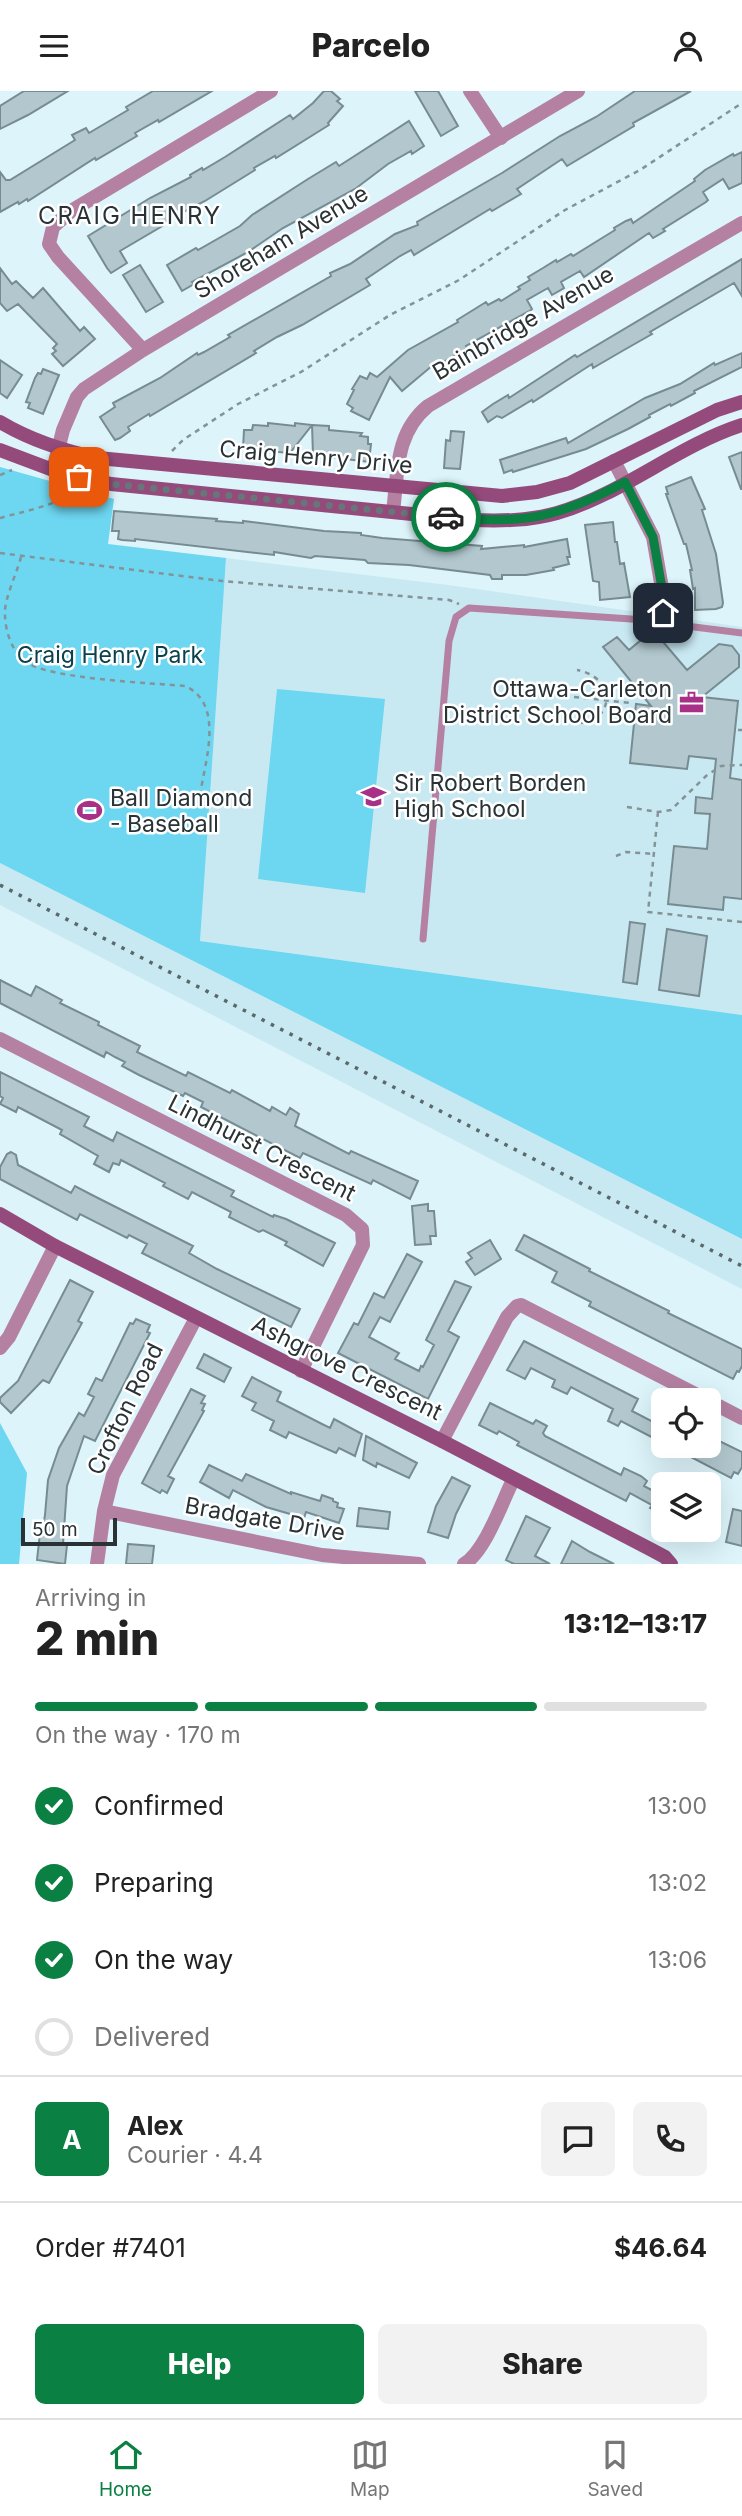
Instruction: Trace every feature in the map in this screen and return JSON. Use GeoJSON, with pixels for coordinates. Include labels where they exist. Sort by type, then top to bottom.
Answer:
{"type":"FeatureCollection","features":[{"type":"Feature","properties":{"kind":"street"},"geometry":{"type":"LineString","coordinates":[[143,350],[58,257],[50,244],[49,235],[53,227],[71,211],[271,91]]}},
{"type":"Feature","properties":{"kind":"street"},"geometry":{"type":"LineString","coordinates":[[470,91],[501,138]]}},
{"type":"Feature","properties":{"kind":"street","name":"Shoreham Avenue"},"geometry":{"type":"LineString","coordinates":[[53,470],[71,406],[84,389],[143,350],[578,91]]}},
{"type":"Feature","properties":{"kind":"street","name":"Bainbridge Avenue"},"geometry":{"type":"LineString","coordinates":[[393,512],[406,431],[419,413],[742,223]]}},
{"type":"Feature","properties":{"kind":"street","name":"Craig Henry Drive"},"geometry":{"type":"LineString","coordinates":[[0,422],[15,431],[59,448],[98,458],[484,495],[520,495],[554,489],[707,415],[742,402]]}},
{"type":"Feature","properties":{"kind":"street","name":"Craig Henry Drive"},"geometry":{"type":"LineString","coordinates":[[0,450],[53,470],[111,484],[471,520],[506,521],[541,517],[590,501],[742,425]]}},
{"type":"Feature","properties":{"kind":"street"},"geometry":{"type":"LineString","coordinates":[[614,461],[653,537],[663,594],[663,613]]}},
{"type":"Feature","properties":{"kind":"street","name":"Lindhurst Crescent"},"geometry":{"type":"LineString","coordinates":[[0,1039],[346,1215],[362,1229],[363,1245],[301,1371]]}},
{"type":"Feature","properties":{"kind":"street","name":"Ashgrove Crescent"},"geometry":{"type":"LineString","coordinates":[[0,1214],[55,1246],[442,1441],[664,1557],[671,1564]]}},
{"type":"Feature","properties":{"kind":"street"},"geometry":{"type":"LineString","coordinates":[[0,1348],[9,1337],[55,1246]]}},
{"type":"Feature","properties":{"kind":"street"},"geometry":{"type":"LineString","coordinates":[[442,1441],[507,1317],[521,1305],[683,1388]]}},
{"type":"Feature","properties":{"kind":"street","name":"Crofton Road"},"geometry":{"type":"LineString","coordinates":[[97,1564],[104,1511],[113,1475],[196,1318]]}},
{"type":"Feature","properties":{"kind":"street"},"geometry":{"type":"LineString","coordinates":[[721,1408],[742,1418]]}},
{"type":"Feature","properties":{"kind":"street"},"geometry":{"type":"LineString","coordinates":[[464,1564],[473,1558],[482,1543],[513,1480]]}},
{"type":"Feature","properties":{"kind":"street","name":"Bradgate Drive"},"geometry":{"type":"LineString","coordinates":[[104,1511],[322,1555],[419,1564]]}},
{"type":"Feature","properties":{"kind":"lane"},"geometry":{"type":"LineString","coordinates":[[423,939],[449,641],[456,617],[469,608],[631,619],[742,633]]}},
{"type":"Feature","properties":{"kind":"path"},"geometry":{"type":"LineString","coordinates":[[164,465],[166,458],[183,440],[238,404],[301,372],[390,315],[459,280],[565,210],[640,170],[742,103]]}},
{"type":"Feature","properties":{"kind":"path"},"geometry":{"type":"LineString","coordinates":[[0,475],[19,467]]}},
{"type":"Feature","properties":{"kind":"path"},"geometry":{"type":"LineString","coordinates":[[0,518],[70,495],[76,487]]}},
{"type":"Feature","properties":{"kind":"path"},"geometry":{"type":"LineString","coordinates":[[0,553],[222,581],[449,600],[469,608]]}},
{"type":"Feature","properties":{"kind":"path"},"geometry":{"type":"LineString","coordinates":[[21,557],[4,611],[9,634],[18,654],[27,663],[49,673],[185,686],[194,690],[208,709],[210,726],[200,795]]}},
{"type":"Feature","properties":{"kind":"path"},"geometry":{"type":"LineString","coordinates":[[571,723],[582,724],[596,719],[603,712],[607,700],[599,680],[591,674],[577,670]]}},
{"type":"Feature","properties":{"kind":"path"},"geometry":{"type":"LineString","coordinates":[[574,697],[631,702]]}},
{"type":"Feature","properties":{"kind":"path"},"geometry":{"type":"LineString","coordinates":[[627,807],[657,812],[671,810],[706,776],[721,766],[742,765]]}},
{"type":"Feature","properties":{"kind":"path"},"geometry":{"type":"LineString","coordinates":[[657,812],[648,912],[742,922]]}},
{"type":"Feature","properties":{"kind":"path"},"geometry":{"type":"LineString","coordinates":[[616,856],[626,852],[654,854]]}},
{"type":"Feature","properties":{"kind":"shaded area","name":"Sir Robert Borden High School"},"geometry":{"type":"Polygon","coordinates":[[[226,558],[448,585],[742,627],[742,1015],[200,941],[204,830],[226,558]]]}},
{"type":"Feature","properties":{"kind":"shaded area"},"geometry":{"type":"Polygon","coordinates":[[[0,863],[742,1239],[742,1289],[0,905],[0,863]]]}},
{"type":"Feature","properties":{"kind":"green space","name":"Craig Henry Park"},"geometry":{"type":"Polygon","coordinates":[[[0,467],[114,499],[108,544],[226,558],[200,941],[742,1015],[742,1239],[0,863],[0,467]]]}},
{"type":"Feature","properties":{"kind":"green space"},"geometry":{"type":"Polygon","coordinates":[[[277,689],[385,699],[365,893],[258,879],[277,689]]]}},
{"type":"Feature","properties":{"kind":"green space"},"geometry":{"type":"Polygon","coordinates":[[[0,1423],[27,1473],[19,1564],[0,1564],[0,1423]]]}},
{"type":"Feature","properties":{"kind":"building"},"geometry":{"type":"Polygon","coordinates":[[[24,91],[68,91],[0,129],[0,106],[24,91]]]}},
{"type":"Feature","properties":{"kind":"building"},"geometry":{"type":"Polygon","coordinates":[[[153,91],[212,91],[135,133],[137,136],[96,160],[95,158],[28,201],[18,202],[0,212],[0,172],[6,180],[10,180],[75,140],[72,135],[86,128],[89,133],[128,110],[126,107],[153,91]]]}},
{"type":"Feature","properties":{"kind":"building"},"geometry":{"type":"Polygon","coordinates":[[[324,91],[331,91],[343,106],[329,125],[276,158],[275,156],[254,168],[255,170],[205,201],[162,223],[164,225],[120,251],[127,263],[111,273],[88,236],[225,157],[290,115],[293,119],[324,91]]]}},
{"type":"Feature","properties":{"kind":"building"},"geometry":{"type":"Polygon","coordinates":[[[415,91],[438,91],[458,126],[441,136],[415,91]]]}},
{"type":"Feature","properties":{"kind":"building"},"geometry":{"type":"Polygon","coordinates":[[[635,91],[691,91],[633,123],[634,126],[567,166],[562,159],[517,189],[521,194],[492,211],[490,209],[414,255],[411,250],[400,256],[366,279],[370,285],[277,337],[254,351],[256,353],[150,416],[149,414],[128,427],[130,431],[120,438],[115,440],[100,417],[115,407],[113,403],[160,378],[197,353],[198,355],[230,337],[228,335],[331,276],[330,273],[350,264],[395,234],[418,225],[417,222],[596,117],[635,91]]]}},
{"type":"Feature","properties":{"kind":"building"},"geometry":{"type":"Polygon","coordinates":[[[409,121],[424,146],[388,164],[355,189],[283,228],[248,252],[192,282],[194,284],[182,291],[167,265],[240,226],[252,215],[308,179],[336,162],[339,166],[409,121]]]}},
{"type":"Feature","properties":{"kind":"building"},"geometry":{"type":"Polygon","coordinates":[[[742,152],[742,183],[729,189],[723,179],[703,192],[708,200],[706,202],[663,229],[665,231],[653,238],[649,233],[584,277],[580,271],[561,282],[564,288],[552,295],[548,288],[527,300],[531,310],[466,346],[467,348],[435,367],[433,365],[402,391],[390,377],[369,420],[351,411],[353,408],[347,404],[360,376],[367,379],[370,373],[377,377],[408,350],[458,322],[457,320],[486,302],[488,305],[499,299],[501,301],[520,289],[518,287],[530,280],[528,277],[556,260],[557,262],[571,254],[573,256],[626,221],[631,219],[633,223],[695,181],[705,170],[733,154],[734,156],[742,152]]]}},
{"type":"Feature","properties":{"kind":"building"},"geometry":{"type":"Polygon","coordinates":[[[742,259],[742,296],[734,283],[593,368],[592,364],[533,402],[532,400],[502,418],[497,416],[488,422],[482,412],[493,404],[508,395],[509,398],[575,355],[577,357],[742,259]]]}},
{"type":"Feature","properties":{"kind":"building"},"geometry":{"type":"Polygon","coordinates":[[[140,265],[163,302],[146,312],[123,275],[140,265]]]}},
{"type":"Feature","properties":{"kind":"building"},"geometry":{"type":"Polygon","coordinates":[[[0,268],[12,284],[16,281],[33,298],[43,288],[80,331],[84,327],[95,339],[63,366],[52,354],[56,351],[53,348],[57,344],[18,304],[7,311],[0,303],[0,268]]]}},
{"type":"Feature","properties":{"kind":"building"},"geometry":{"type":"Polygon","coordinates":[[[742,353],[742,367],[649,415],[650,417],[628,429],[586,449],[504,473],[500,460],[566,438],[568,443],[645,398],[680,384],[714,363],[715,365],[742,353]]]}},
{"type":"Feature","properties":{"kind":"building"},"geometry":{"type":"Polygon","coordinates":[[[0,360],[22,375],[7,398],[0,393],[0,360]]]}},
{"type":"Feature","properties":{"kind":"building"},"geometry":{"type":"Polygon","coordinates":[[[43,369],[59,375],[43,414],[28,408],[30,403],[26,402],[35,378],[43,369]]]}},
{"type":"Feature","properties":{"kind":"building"},"geometry":{"type":"Polygon","coordinates":[[[268,423],[312,425],[290,453],[243,449],[244,430],[252,430],[253,425],[268,426],[268,423]]]}},
{"type":"Feature","properties":{"kind":"building"},"geometry":{"type":"Polygon","coordinates":[[[312,425],[329,426],[329,430],[362,433],[360,436],[368,437],[368,444],[371,444],[369,462],[313,455],[312,425]]]}},
{"type":"Feature","properties":{"kind":"building"},"geometry":{"type":"Polygon","coordinates":[[[451,431],[464,432],[460,469],[444,468],[446,440],[450,441],[451,431]]]}},
{"type":"Feature","properties":{"kind":"building"},"geometry":{"type":"Polygon","coordinates":[[[742,452],[742,489],[741,489],[729,457],[742,452]]]}},
{"type":"Feature","properties":{"kind":"building"},"geometry":{"type":"Polygon","coordinates":[[[691,477],[705,509],[702,510],[716,554],[723,603],[722,607],[716,609],[695,610],[695,588],[693,589],[686,544],[666,494],[666,487],[691,477]]]}},
{"type":"Feature","properties":{"kind":"building"},"geometry":{"type":"Polygon","coordinates":[[[114,511],[361,533],[382,538],[482,546],[481,549],[524,547],[567,539],[570,557],[567,557],[569,564],[553,568],[554,570],[526,575],[502,575],[502,579],[492,579],[490,575],[368,563],[365,560],[315,556],[311,558],[274,552],[274,555],[135,539],[122,540],[118,539],[119,531],[112,531],[114,511]]]}},
{"type":"Feature","properties":{"kind":"building"},"geometry":{"type":"Polygon","coordinates":[[[613,522],[615,542],[620,564],[624,563],[630,597],[600,600],[599,582],[593,581],[585,525],[613,522]]]}},
{"type":"Feature","properties":{"kind":"building","name":"Ottawa-Carleton District School Board"},"geometry":{"type":"Polygon","coordinates":[[[653,630],[687,670],[719,644],[732,646],[739,655],[739,667],[702,697],[738,701],[730,778],[742,780],[742,899],[724,897],[723,910],[668,904],[674,846],[707,849],[710,814],[695,813],[696,797],[712,799],[716,759],[689,756],[687,769],[630,763],[636,704],[651,706],[603,647],[617,637],[629,650],[653,630]]]}},
{"type":"Feature","properties":{"kind":"building"},"geometry":{"type":"Polygon","coordinates":[[[630,922],[645,924],[637,984],[623,982],[630,922]]]}},
{"type":"Feature","properties":{"kind":"building"},"geometry":{"type":"Polygon","coordinates":[[[667,929],[707,936],[699,996],[659,990],[667,929]]]}},
{"type":"Feature","properties":{"kind":"building"},"geometry":{"type":"Polygon","coordinates":[[[0,980],[31,996],[36,986],[62,1000],[60,1003],[99,1022],[98,1025],[140,1046],[137,1052],[186,1076],[188,1072],[230,1093],[232,1090],[270,1111],[272,1107],[286,1115],[290,1108],[299,1114],[295,1126],[349,1154],[351,1151],[418,1181],[410,1199],[373,1180],[371,1184],[303,1153],[300,1158],[201,1107],[203,1102],[185,1093],[183,1096],[139,1075],[122,1066],[125,1062],[106,1052],[104,1057],[0,1003],[0,980]]]}},
{"type":"Feature","properties":{"kind":"building"},"geometry":{"type":"Polygon","coordinates":[[[0,1072],[89,1117],[84,1126],[113,1141],[117,1132],[234,1191],[231,1196],[335,1243],[323,1266],[285,1245],[287,1242],[229,1217],[231,1212],[192,1192],[188,1199],[163,1186],[165,1183],[121,1160],[119,1165],[113,1163],[109,1172],[94,1164],[98,1156],[60,1134],[62,1130],[18,1107],[16,1112],[0,1104],[3,1098],[0,1096],[0,1072]]]}},
{"type":"Feature","properties":{"kind":"building"},"geometry":{"type":"Polygon","coordinates":[[[11,1152],[16,1155],[18,1165],[71,1193],[75,1186],[193,1246],[189,1253],[300,1309],[291,1327],[142,1253],[147,1244],[129,1235],[127,1238],[80,1214],[77,1220],[0,1179],[0,1167],[11,1152]]]}},
{"type":"Feature","properties":{"kind":"building"},"geometry":{"type":"Polygon","coordinates":[[[428,1204],[428,1211],[434,1211],[436,1236],[430,1236],[431,1244],[415,1245],[412,1206],[428,1204]]]}},
{"type":"Feature","properties":{"kind":"building"},"geometry":{"type":"Polygon","coordinates":[[[524,1235],[669,1311],[668,1313],[742,1349],[742,1366],[739,1372],[737,1371],[733,1379],[589,1306],[591,1302],[552,1282],[557,1272],[516,1250],[524,1235]]]}},
{"type":"Feature","properties":{"kind":"building"},"geometry":{"type":"Polygon","coordinates":[[[490,1240],[501,1259],[475,1275],[466,1262],[472,1258],[468,1253],[490,1240]]]}},
{"type":"Feature","properties":{"kind":"building"},"geometry":{"type":"Polygon","coordinates":[[[407,1254],[422,1262],[390,1322],[380,1317],[369,1337],[399,1353],[395,1359],[419,1371],[434,1345],[426,1340],[455,1281],[471,1287],[448,1331],[459,1337],[428,1399],[338,1353],[354,1323],[358,1325],[374,1293],[384,1298],[407,1254]]]}},
{"type":"Feature","properties":{"kind":"building"},"geometry":{"type":"Polygon","coordinates":[[[70,1280],[93,1292],[78,1321],[82,1323],[49,1383],[43,1380],[11,1413],[0,1402],[0,1398],[18,1381],[70,1280]]]}},
{"type":"Feature","properties":{"kind":"building"},"geometry":{"type":"Polygon","coordinates":[[[136,1319],[150,1325],[147,1332],[150,1333],[95,1441],[84,1436],[67,1486],[63,1544],[67,1545],[65,1564],[37,1560],[48,1480],[59,1448],[79,1413],[84,1416],[94,1397],[88,1394],[96,1378],[102,1381],[130,1323],[133,1324],[136,1319]]]}},
{"type":"Feature","properties":{"kind":"building"},"geometry":{"type":"Polygon","coordinates":[[[524,1341],[638,1399],[632,1411],[651,1421],[651,1437],[621,1421],[618,1426],[608,1421],[613,1409],[571,1387],[567,1394],[552,1387],[555,1380],[531,1368],[525,1379],[507,1370],[524,1341]]]}},
{"type":"Feature","properties":{"kind":"building"},"geometry":{"type":"Polygon","coordinates":[[[204,1354],[231,1368],[224,1382],[197,1368],[204,1354]]]}},
{"type":"Feature","properties":{"kind":"building"},"geometry":{"type":"Polygon","coordinates":[[[252,1377],[281,1392],[277,1401],[330,1428],[334,1419],[362,1434],[355,1456],[339,1448],[336,1453],[289,1432],[286,1438],[270,1430],[274,1421],[252,1410],[256,1403],[242,1396],[252,1377]]]}},
{"type":"Feature","properties":{"kind":"building"},"geometry":{"type":"Polygon","coordinates":[[[191,1389],[205,1396],[201,1403],[205,1404],[202,1410],[204,1411],[168,1476],[174,1479],[167,1493],[162,1490],[160,1493],[142,1483],[191,1389]]]}},
{"type":"Feature","properties":{"kind":"building"},"geometry":{"type":"Polygon","coordinates":[[[490,1403],[533,1424],[536,1420],[547,1426],[543,1433],[545,1436],[621,1475],[624,1468],[641,1476],[647,1481],[644,1486],[651,1490],[651,1504],[630,1493],[626,1501],[517,1445],[519,1442],[499,1431],[497,1434],[479,1425],[490,1403]]]}},
{"type":"Feature","properties":{"kind":"building"},"geometry":{"type":"Polygon","coordinates":[[[366,1436],[417,1463],[409,1478],[377,1463],[376,1467],[363,1460],[366,1436]]]}},
{"type":"Feature","properties":{"kind":"building"},"geometry":{"type":"Polygon","coordinates":[[[721,1442],[742,1452],[742,1467],[738,1474],[734,1472],[731,1478],[693,1458],[721,1458],[721,1442]]]}},
{"type":"Feature","properties":{"kind":"building"},"geometry":{"type":"Polygon","coordinates":[[[209,1465],[242,1481],[246,1474],[291,1494],[320,1501],[322,1495],[333,1499],[338,1503],[337,1507],[344,1509],[339,1523],[306,1512],[304,1518],[266,1507],[233,1490],[229,1498],[200,1482],[209,1465]]]}},
{"type":"Feature","properties":{"kind":"building"},"geometry":{"type":"Polygon","coordinates":[[[452,1477],[470,1486],[448,1538],[428,1532],[436,1506],[452,1477]]]}},
{"type":"Feature","properties":{"kind":"building"},"geometry":{"type":"Polygon","coordinates":[[[359,1508],[390,1512],[388,1529],[357,1526],[359,1508]]]}},
{"type":"Feature","properties":{"kind":"building"},"geometry":{"type":"Polygon","coordinates":[[[733,1509],[742,1511],[742,1546],[726,1542],[733,1509]]]}},
{"type":"Feature","properties":{"kind":"building"},"geometry":{"type":"Polygon","coordinates":[[[526,1516],[550,1528],[535,1556],[550,1564],[514,1564],[506,1560],[526,1516]]]}},
{"type":"Feature","properties":{"kind":"building"},"geometry":{"type":"Polygon","coordinates":[[[572,1541],[590,1552],[614,1564],[561,1564],[572,1541]]]}},
{"type":"Feature","properties":{"kind":"building"},"geometry":{"type":"Polygon","coordinates":[[[128,1544],[154,1546],[152,1564],[126,1564],[128,1544]]]}},
{"type":"Feature","properties":{"kind":"railway"},"geometry":{"type":"LineString","coordinates":[[0,885],[742,1266]]}},
{"type":"Feature","properties":{"kind":"way so far"},"geometry":{"type":"LineString","coordinates":[[79,477],[111,484],[446,517]]}},
{"type":"Feature","properties":{"kind":"place","name":"Ottawa-Carleton District School Board"},"geometry":{"type":"Point","coordinates":[692,702]}},
{"type":"Feature","properties":{"kind":"place","name":"Sir Robert Borden High School"},"geometry":{"type":"Point","coordinates":[374,796]}},
{"type":"Feature","properties":{"kind":"place","name":"Ball Diamond - Baseball"},"geometry":{"type":"Point","coordinates":[90,811]}},
{"type":"Feature","properties":{"kind":"district","name":"CRAIG HENRY"},"geometry":{"type":"Point","coordinates":[130,215]}},
{"type":"Feature","properties":{"kind":"route"},"geometry":{"type":"LineString","coordinates":[[446,517],[506,521],[541,517],[574,508],[625,482],[653,537],[663,594],[663,613]]}}]}
